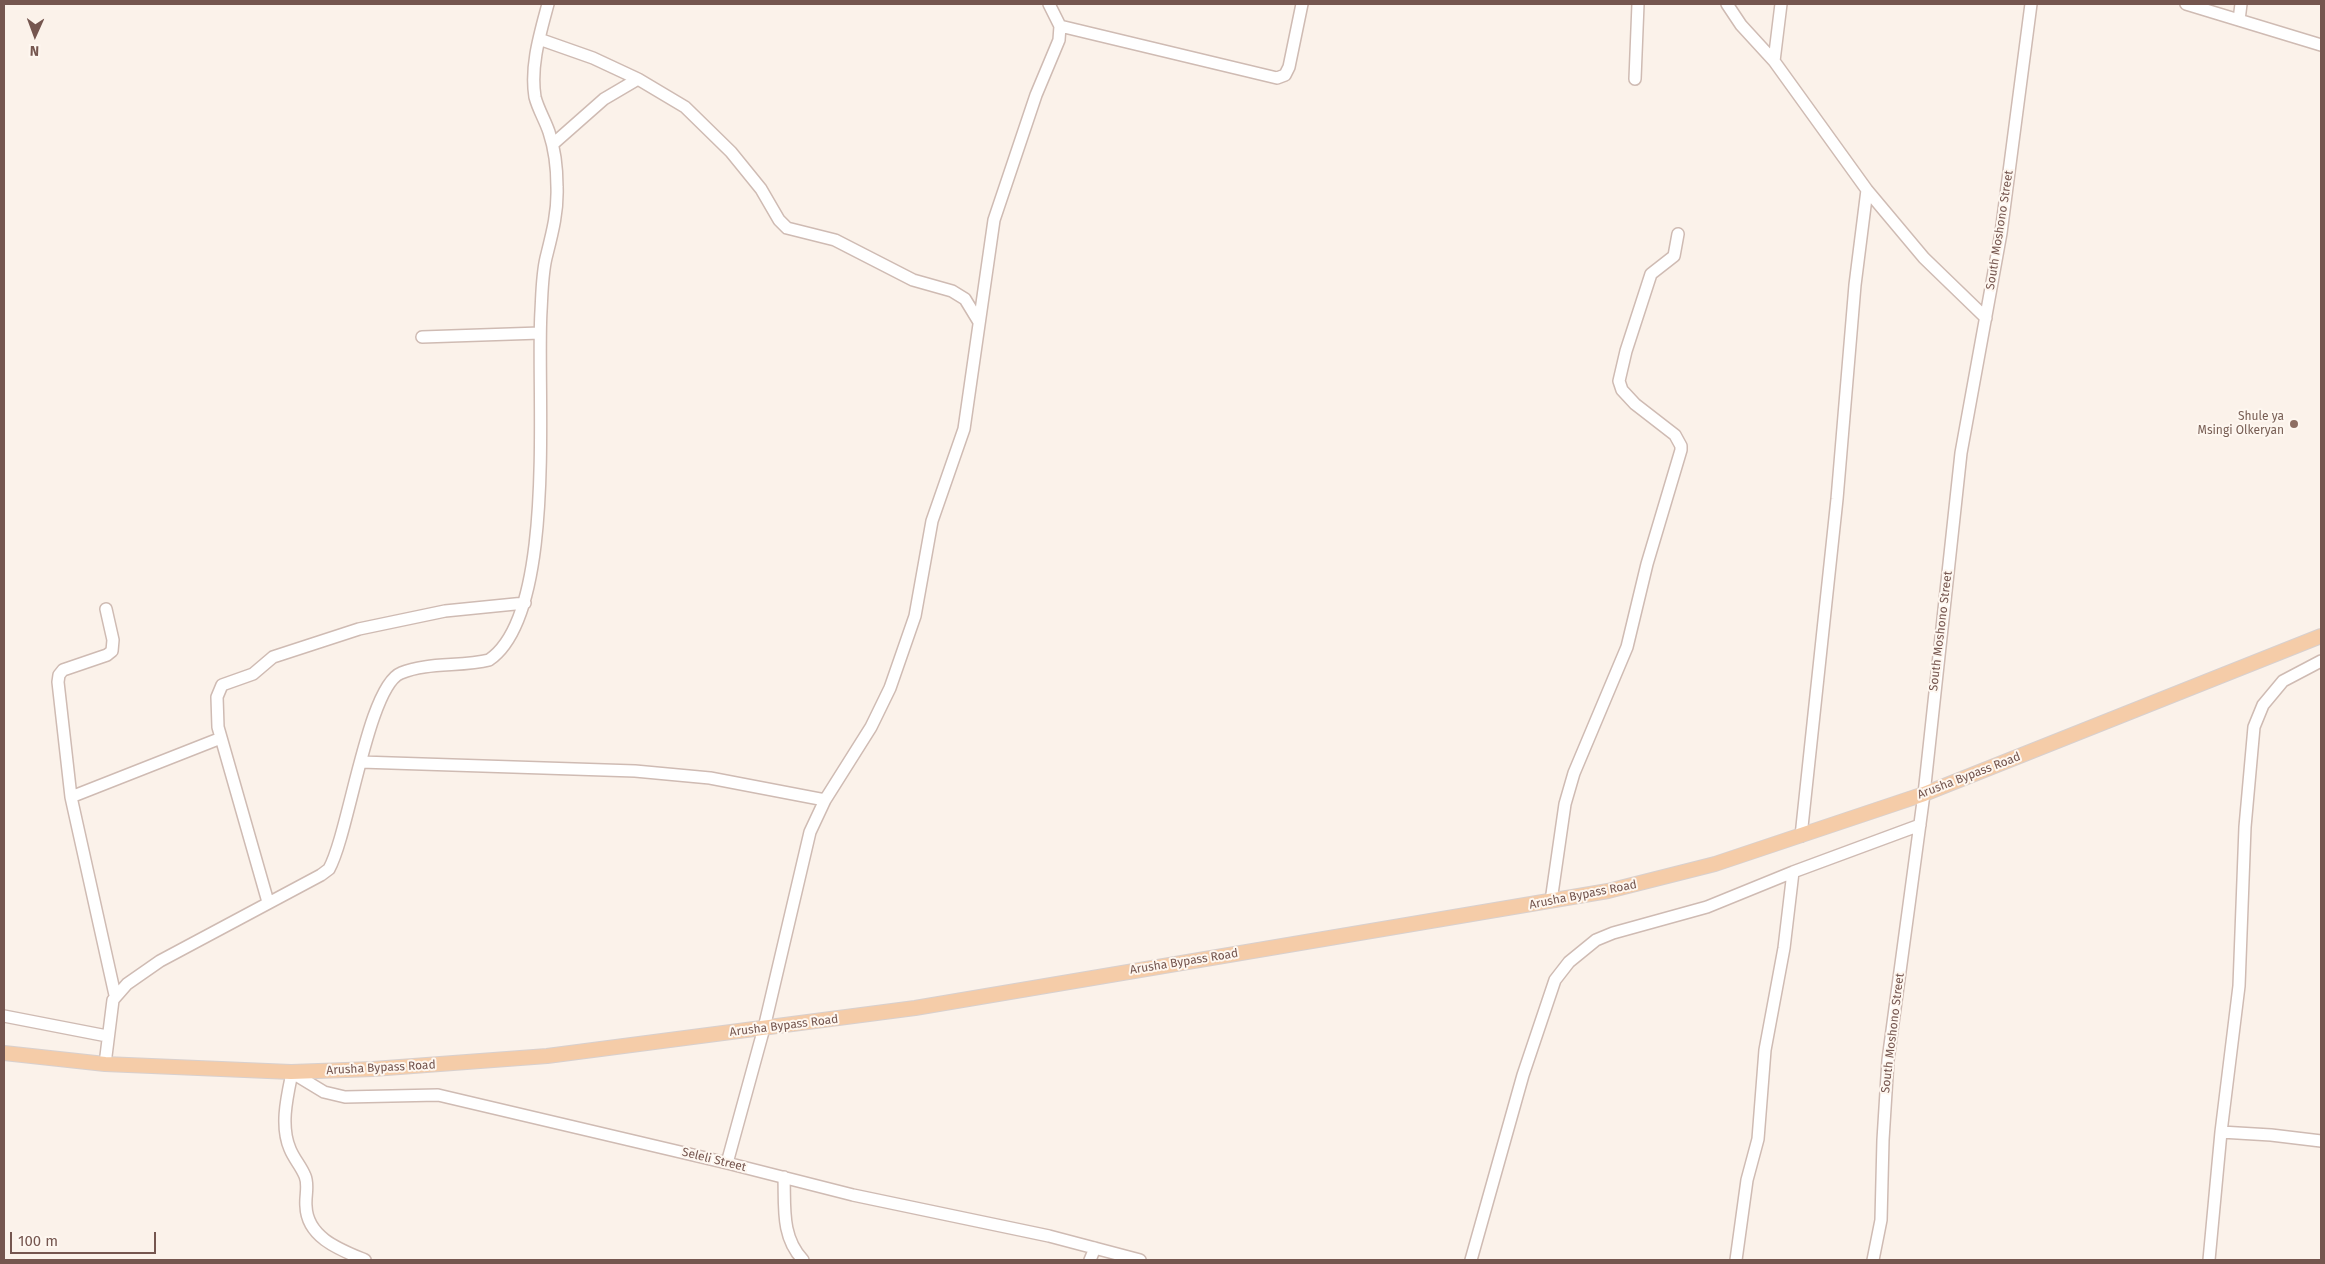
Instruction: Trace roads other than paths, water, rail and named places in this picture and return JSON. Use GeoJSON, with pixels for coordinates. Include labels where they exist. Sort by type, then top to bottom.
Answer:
{"type":"FeatureCollection","features":[{"type":"Feature","properties":{"kind":"main road","name":"Arusha Bypass Road"},"geometry":{"type":"LineString","coordinates":[[4,1053],[105,1064],[291,1073],[372,1070],[547,1056],[915,1008],[1551,901],[1660,880],[1801,836],[1924,794],[2321,636]]}},
{"type":"Feature","properties":{"kind":"street"},"geometry":{"type":"LineString","coordinates":[[115,995],[138,974],[321,875],[329,868],[376,711],[394,678],[401,673],[417,669],[489,660],[510,639],[525,603],[533,563],[538,514],[540,333],[546,260],[557,207],[553,144],[536,97],[534,70],[539,39],[548,4]]}},
{"type":"Feature","properties":{"kind":"street"},"geometry":{"type":"LineString","coordinates":[[728,1163],[764,1028],[810,832],[825,800],[871,728],[890,688],[915,616],[932,520],[964,429],[994,220],[1036,95],[1055,52],[1060,26],[1049,4]]}},
{"type":"Feature","properties":{"kind":"street"},"geometry":{"type":"LineString","coordinates":[[1060,26],[1276,78],[1285,75],[1289,67],[1302,4]]}},
{"type":"Feature","properties":{"kind":"street"},"geometry":{"type":"LineString","coordinates":[[1635,79],[1638,4]]}},
{"type":"Feature","properties":{"kind":"street"},"geometry":{"type":"LineString","coordinates":[[1727,4],[1741,25],[1774,61],[1867,190],[1924,258],[1986,318]]}},
{"type":"Feature","properties":{"kind":"street"},"geometry":{"type":"LineString","coordinates":[[1774,61],[1781,4]]}},
{"type":"Feature","properties":{"kind":"street","name":"South Moshono Street"},"geometry":{"type":"LineString","coordinates":[[1873,1260],[1881,1220],[1888,1060],[1924,794],[1961,453],[2001,233],[2031,4]]}},
{"type":"Feature","properties":{"kind":"street"},"geometry":{"type":"LineString","coordinates":[[2186,4],[2321,44]]}},
{"type":"Feature","properties":{"kind":"street"},"geometry":{"type":"LineString","coordinates":[[2239,20],[2241,4]]}},
{"type":"Feature","properties":{"kind":"street"},"geometry":{"type":"LineString","coordinates":[[539,39],[593,58],[638,79],[685,107],[708,128],[752,178],[783,225],[791,229],[835,240],[913,280],[952,291],[965,299],[979,322]]}},
{"type":"Feature","properties":{"kind":"street"},"geometry":{"type":"LineString","coordinates":[[553,144],[604,100],[638,79]]}},
{"type":"Feature","properties":{"kind":"street"},"geometry":{"type":"LineString","coordinates":[[1801,836],[1838,499],[1855,286],[1867,190]]}},
{"type":"Feature","properties":{"kind":"street"},"geometry":{"type":"LineString","coordinates":[[1551,901],[1567,796],[1574,773],[1627,647],[1647,564],[1681,450],[1675,435],[1634,404],[1622,390],[1619,381],[1626,351],[1651,274],[1674,256],[1678,234]]}},
{"type":"Feature","properties":{"kind":"street"},"geometry":{"type":"LineString","coordinates":[[422,337],[540,333]]}},
{"type":"Feature","properties":{"kind":"street"},"geometry":{"type":"LineString","coordinates":[[268,902],[221,738],[217,712],[218,690],[226,683],[253,674],[273,657],[344,634],[444,611],[525,603]]}},
{"type":"Feature","properties":{"kind":"street"},"geometry":{"type":"LineString","coordinates":[[105,1064],[107,1036],[115,995],[71,797],[58,678],[64,670],[106,655],[112,651],[113,640],[106,609]]}},
{"type":"Feature","properties":{"kind":"street"},"geometry":{"type":"LineString","coordinates":[[2209,1260],[2221,1132],[2239,986],[2245,827],[2254,727],[2263,705],[2283,681],[2321,661]]}},
{"type":"Feature","properties":{"kind":"street"},"geometry":{"type":"LineString","coordinates":[[71,797],[221,738]]}},
{"type":"Feature","properties":{"kind":"street"},"geometry":{"type":"LineString","coordinates":[[361,762],[635,771],[710,778],[825,800]]}},
{"type":"Feature","properties":{"kind":"street"},"geometry":{"type":"LineString","coordinates":[[1472,1260],[1523,1075],[1555,980],[1560,972],[1582,951],[1605,936],[1707,907],[1793,872],[1920,825]]}},
{"type":"Feature","properties":{"kind":"street"},"geometry":{"type":"LineString","coordinates":[[1736,1260],[1747,1180],[1758,1139],[1765,1050],[1787,929],[1793,872]]}},
{"type":"Feature","properties":{"kind":"street"},"geometry":{"type":"LineString","coordinates":[[4,1016],[107,1036]]}},
{"type":"Feature","properties":{"kind":"street"},"geometry":{"type":"LineString","coordinates":[[291,1073],[286,1104],[285,1128],[290,1150],[306,1178],[308,1218],[320,1235],[329,1243],[365,1260]]}},
{"type":"Feature","properties":{"kind":"street","name":"Seleli Street"},"geometry":{"type":"LineString","coordinates":[[291,1073],[324,1092],[336,1096],[438,1095],[728,1163],[853,1195],[1049,1236],[1140,1260]]}},
{"type":"Feature","properties":{"kind":"street"},"geometry":{"type":"LineString","coordinates":[[2221,1132],[2271,1135],[2321,1142]]}},
{"type":"Feature","properties":{"kind":"street"},"geometry":{"type":"LineString","coordinates":[[784,1177],[785,1228],[789,1242],[803,1260]]}},
{"type":"Feature","properties":{"kind":"street"},"geometry":{"type":"LineString","coordinates":[[1090,1260],[1095,1248]]}},
{"type":"Feature","properties":{"kind":"place","name":"Shule ya Msingi Olkeryan"},"geometry":{"type":"Point","coordinates":[2294,424]}}]}
